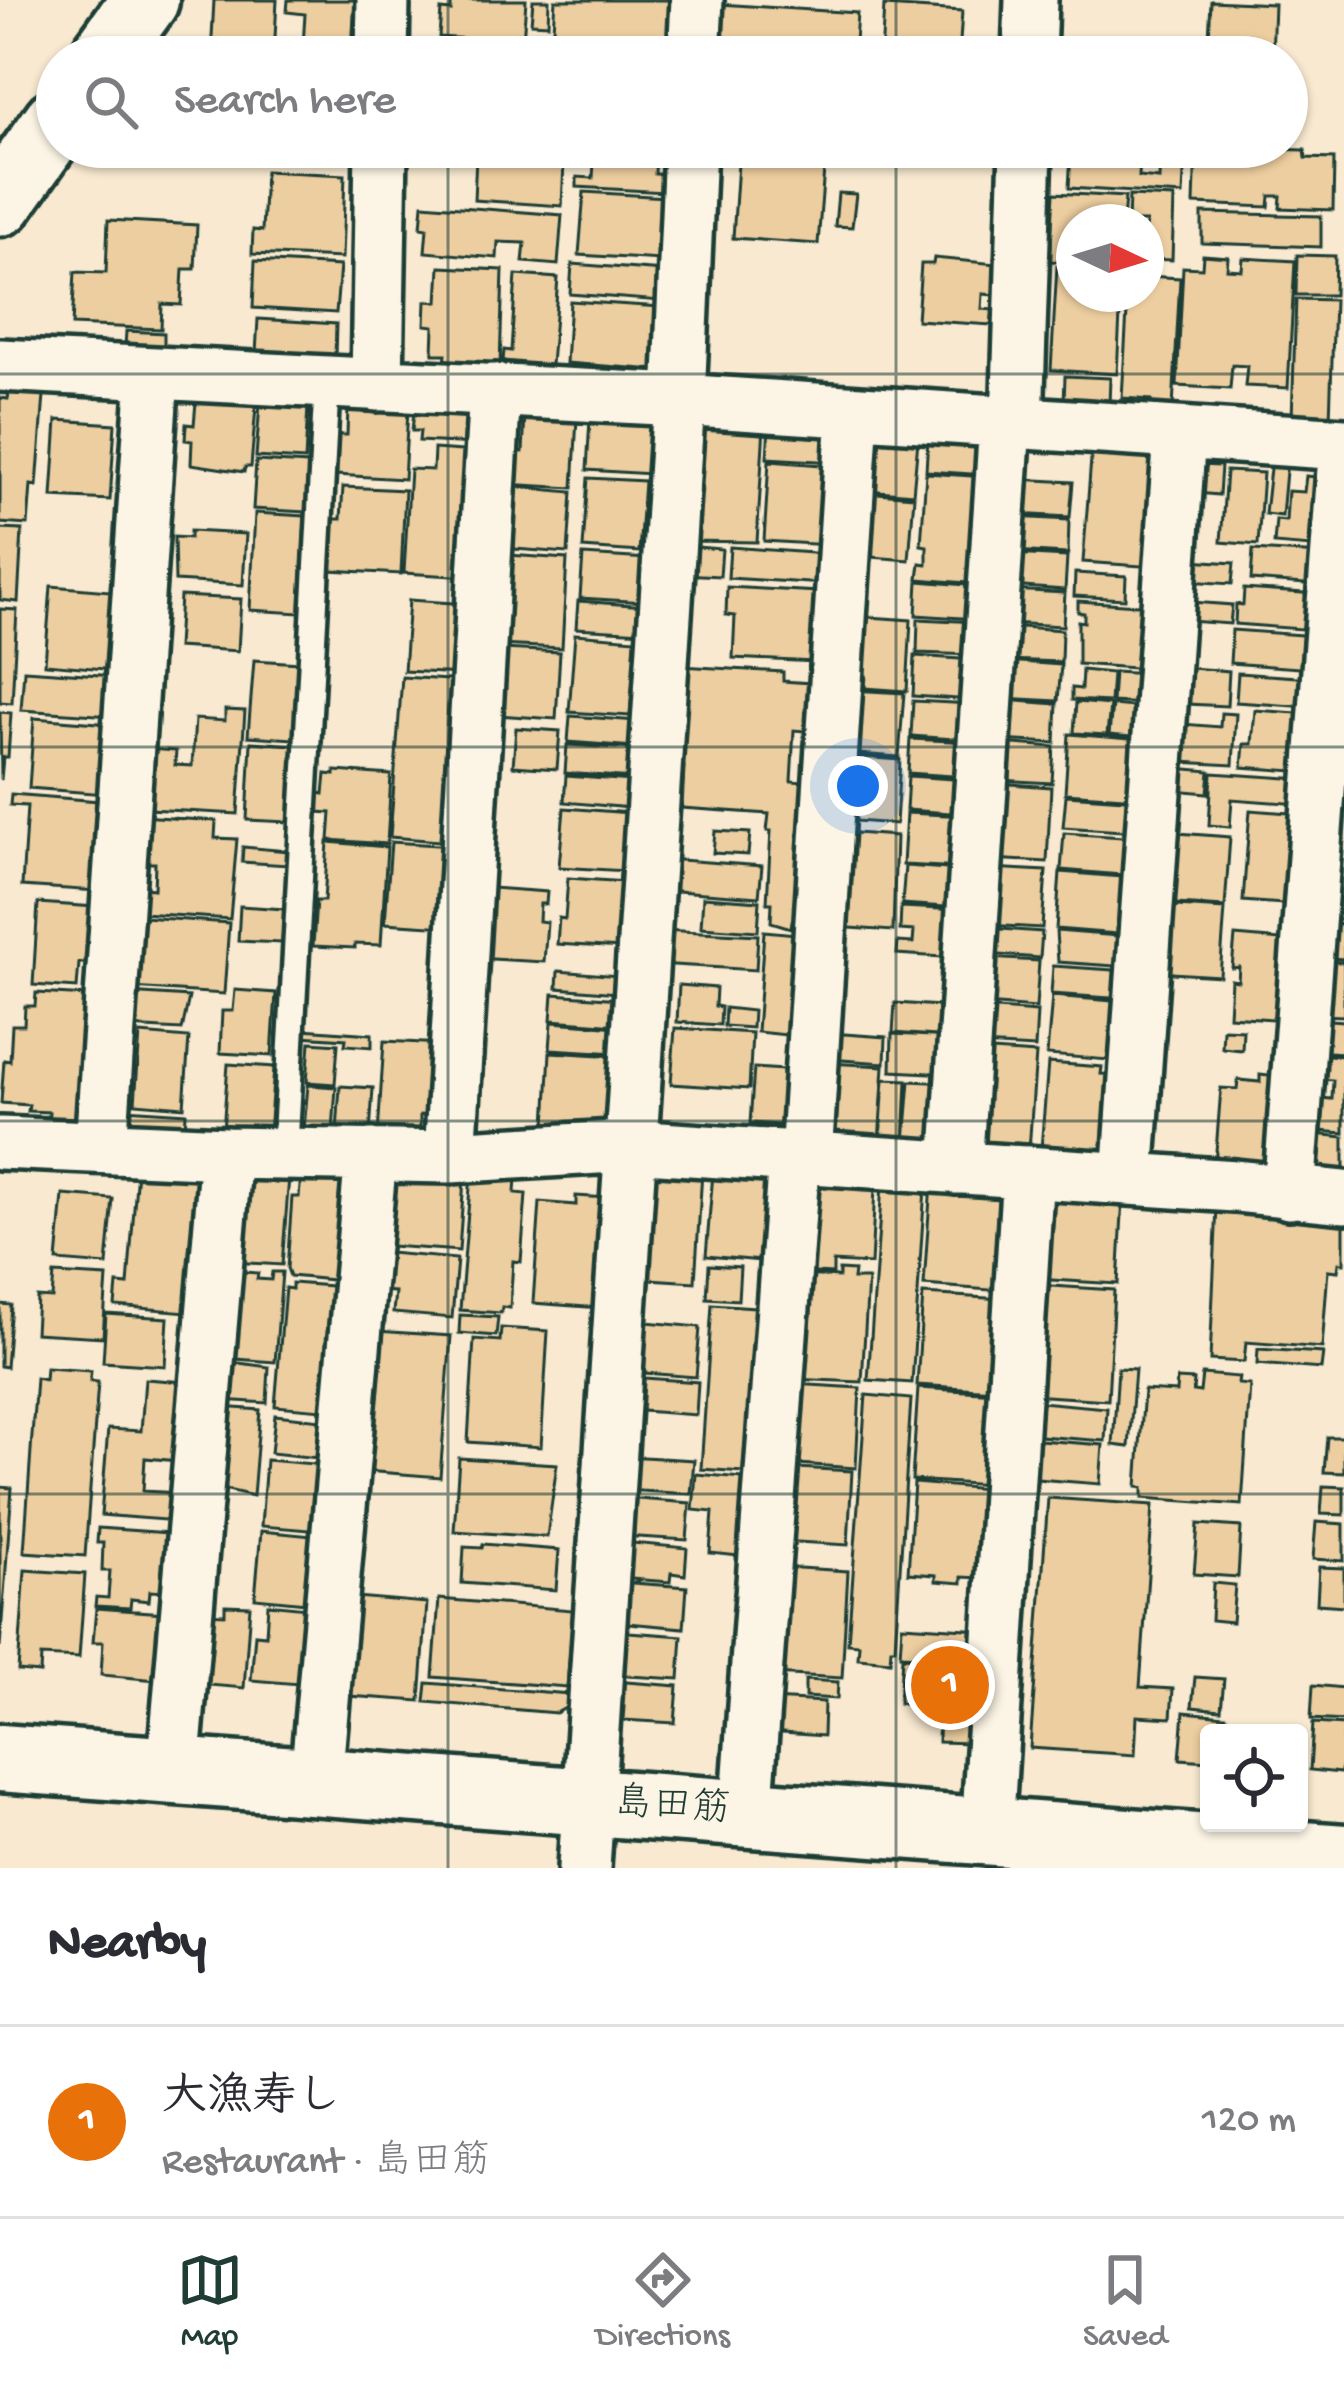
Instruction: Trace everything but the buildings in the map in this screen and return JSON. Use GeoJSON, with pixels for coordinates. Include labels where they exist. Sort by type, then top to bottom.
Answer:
{"type":"FeatureCollection","features":[{"type":"Feature","properties":{"kind":"street"},"geometry":{"type":"LineString","coordinates":[[119,36],[145,0]]}},
{"type":"Feature","properties":{"kind":"street"},"geometry":{"type":"LineString","coordinates":[[382,36],[383,0]]}},
{"type":"Feature","properties":{"kind":"street"},"geometry":{"type":"LineString","coordinates":[[695,36],[697,0]]}},
{"type":"Feature","properties":{"kind":"street"},"geometry":{"type":"LineString","coordinates":[[1030,36],[1031,0]]}},
{"type":"Feature","properties":{"kind":"street"},"geometry":{"type":"LineString","coordinates":[[0,202],[36,151]]}},
{"type":"Feature","properties":{"kind":"street"},"geometry":{"type":"LineString","coordinates":[[352,384],[378,168]]}},
{"type":"Feature","properties":{"kind":"street"},"geometry":{"type":"LineString","coordinates":[[584,1868],[679,400],[689,168]]}},
{"type":"Feature","properties":{"kind":"street"},"geometry":{"type":"LineString","coordinates":[[956,1168],[1011,424],[1025,168]]}},
{"type":"Feature","properties":{"kind":"street"},"geometry":{"type":"LineString","coordinates":[[0,365],[679,400],[1344,444]]}},
{"type":"Feature","properties":{"kind":"street"},"geometry":{"type":"LineString","coordinates":[[101,1147],[153,373]]}},
{"type":"Feature","properties":{"kind":"street"},"geometry":{"type":"LineString","coordinates":[[450,1156],[495,390]]}},
{"type":"Feature","properties":{"kind":"street"},"geometry":{"type":"LineString","coordinates":[[746,1815],[800,1157],[853,413]]}},
{"type":"Feature","properties":{"kind":"street"},"geometry":{"type":"LineString","coordinates":[[1128,1179],[1180,434]]}},
{"type":"Feature","properties":{"kind":"street"},"geometry":{"type":"LineString","coordinates":[[1289,1193],[1344,456]]}},
{"type":"Feature","properties":{"kind":"street"},"geometry":{"type":"LineString","coordinates":[[0,1143],[450,1156],[630,1146],[1344,1197]]}},
{"type":"Feature","properties":{"kind":"street"},"geometry":{"type":"LineString","coordinates":[[173,1771],[226,1153]]}},
{"type":"Feature","properties":{"kind":"street"},"geometry":{"type":"LineString","coordinates":[[316,1780],[370,1155]]}},
{"type":"Feature","properties":{"kind":"street"},"geometry":{"type":"LineString","coordinates":[[987,1832],[1028,1172]]}},
{"type":"Feature","properties":{"kind":"street","name":"島田筋"},"geometry":{"type":"LineString","coordinates":[[0,1758],[1344,1858]]}},
{"type":"Feature","properties":{"kind":"lane"},"geometry":{"type":"LineString","coordinates":[[285,1154],[352,384]]}},
{"type":"Feature","properties":{"kind":"place","name":"大漁寿し"},"geometry":{"type":"Point","coordinates":[950,1685]}}]}
